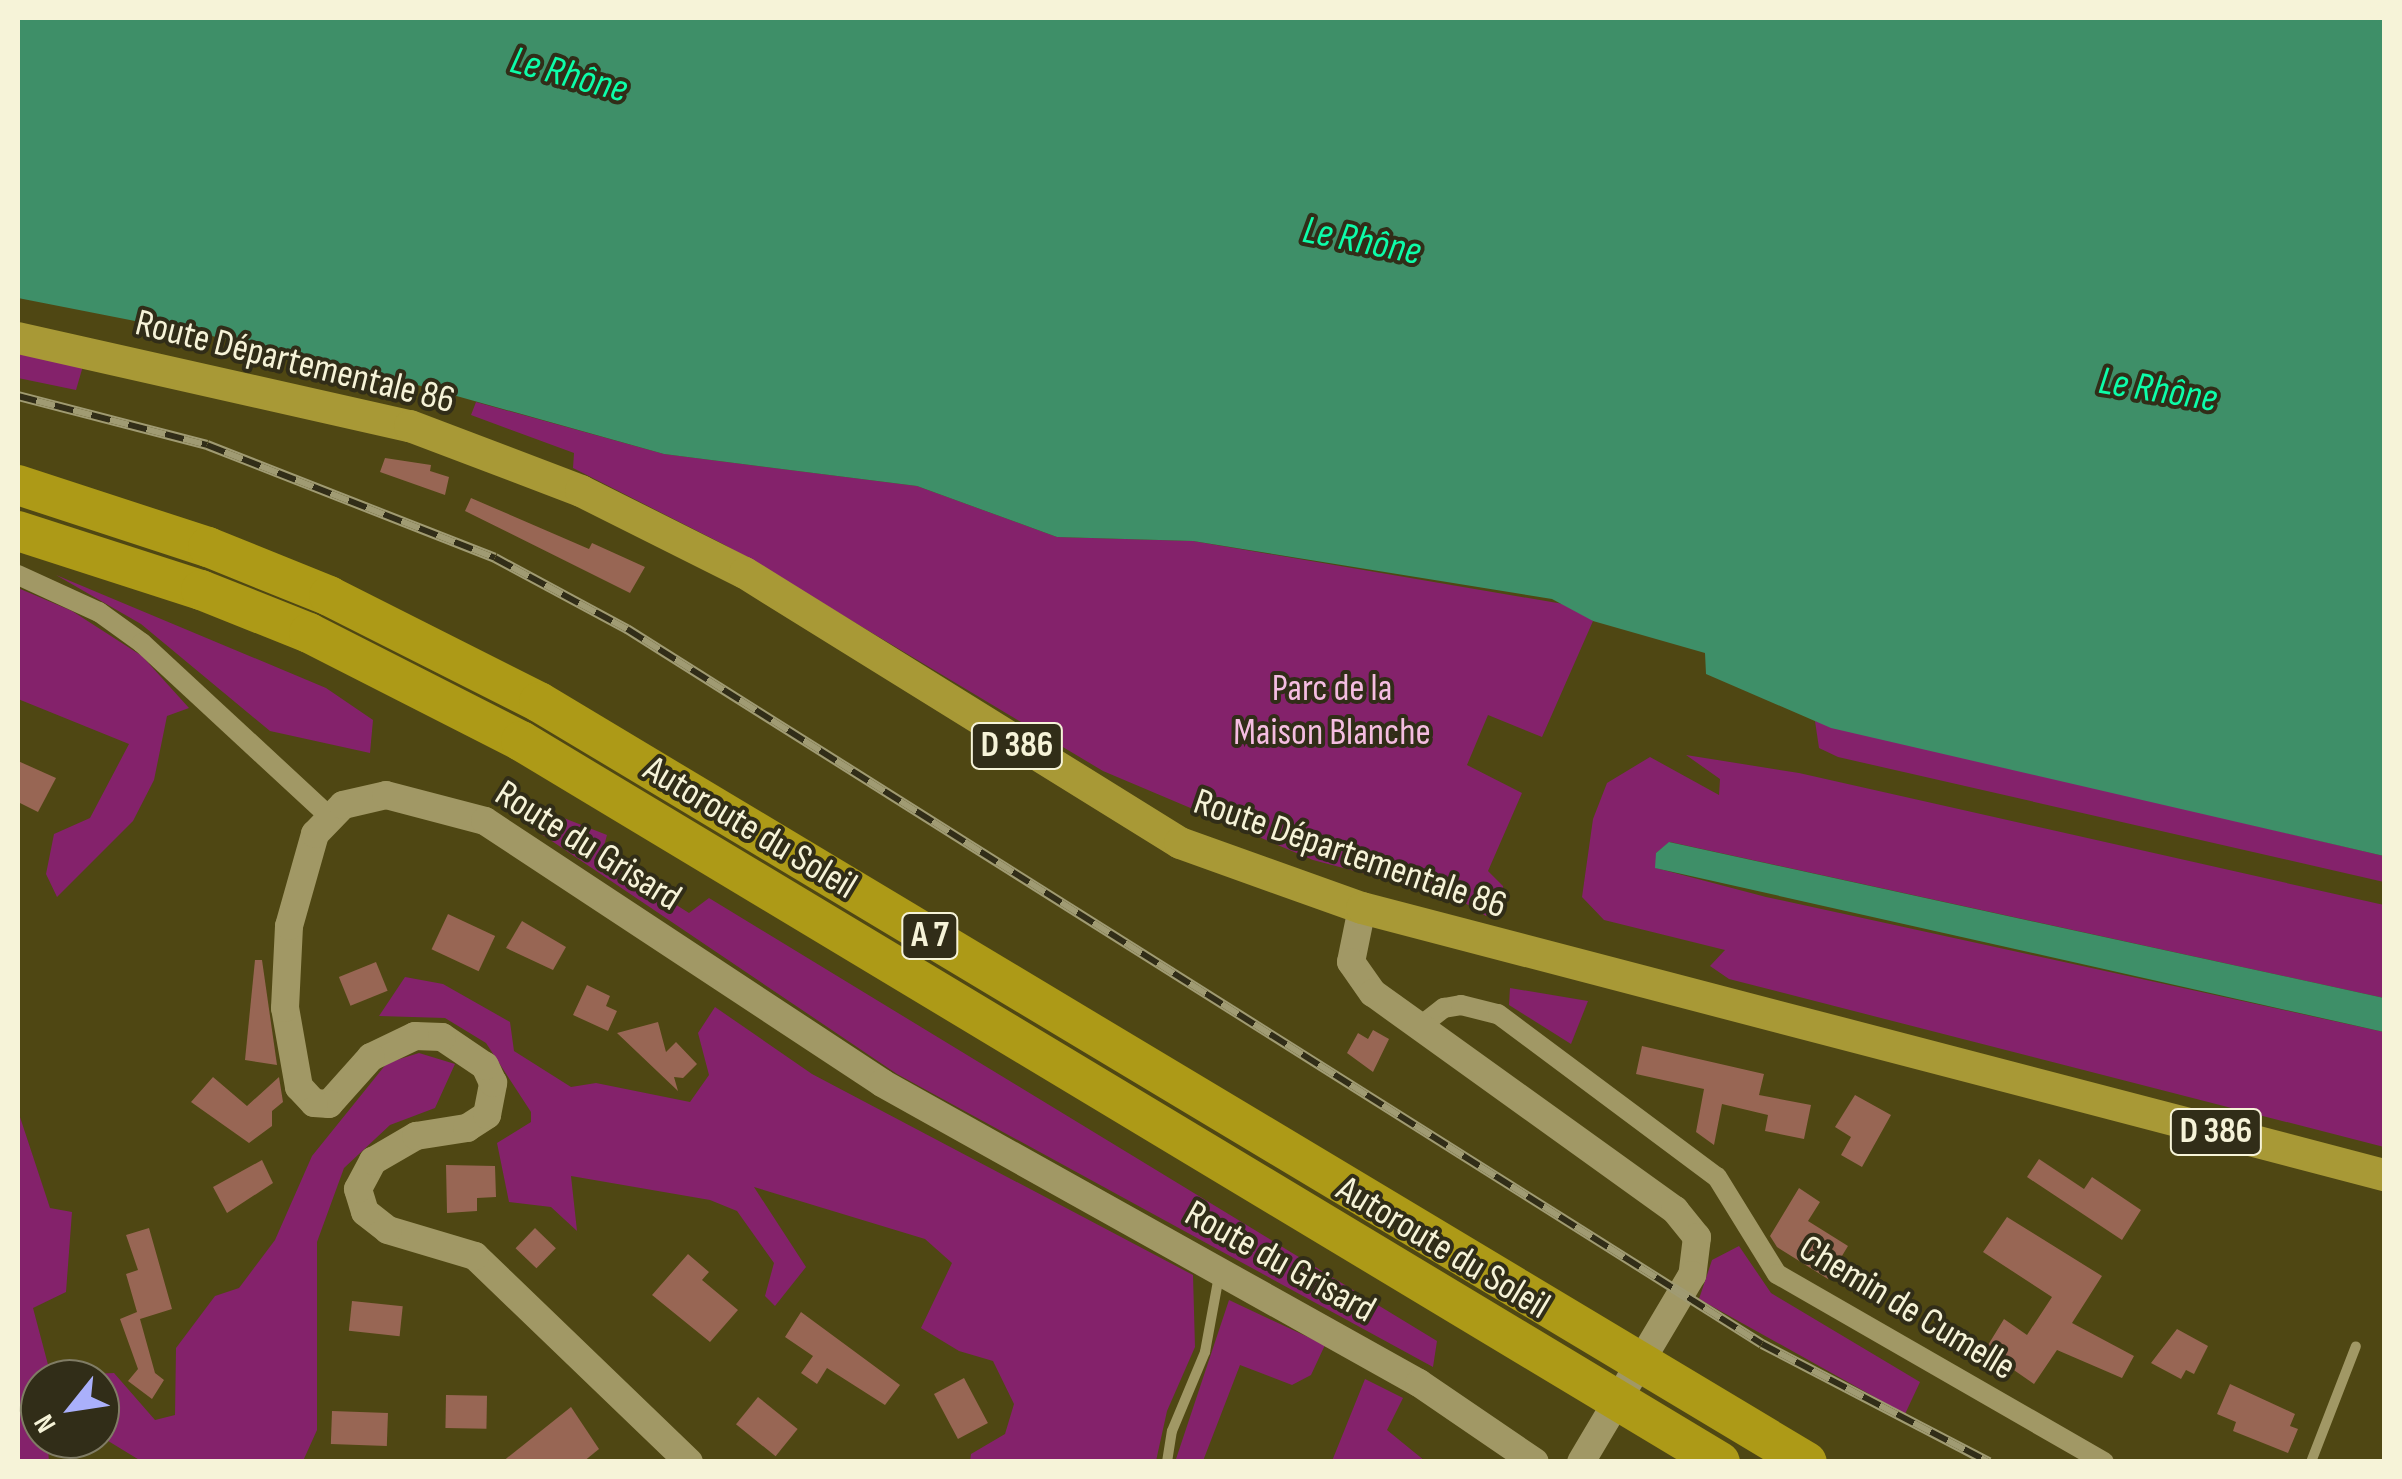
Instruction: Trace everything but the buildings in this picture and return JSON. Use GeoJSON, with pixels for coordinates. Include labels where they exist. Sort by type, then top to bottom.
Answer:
{"type":"FeatureCollection","features":[{"type":"Feature","properties":{"kind":"highway","name":"Autoroute du Soleil"},"geometry":{"type":"LineString","coordinates":[[18,485],[172,534],[312,589],[539,702],[1807,1462]]}},
{"type":"Feature","properties":{"kind":"highway","name":"Autoroute du Soleil"},"geometry":{"type":"LineString","coordinates":[[18,531],[200,590],[309,633],[521,741],[1720,1462]]}},
{"type":"Feature","properties":{"kind":"main road","name":"Route Départementale 86"},"geometry":{"type":"LineString","coordinates":[[18,338],[410,426],[581,491],[745,573],[1180,843],[1362,908],[2384,1175]]}},
{"type":"Feature","properties":{"kind":"street"},"geometry":{"type":"LineString","coordinates":[[18,575],[99,612],[142,643],[330,816],[300,876],[287,945],[285,1008],[299,1087],[314,1103],[330,1104],[371,1057],[415,1036],[442,1037],[465,1049],[493,1083],[493,1101],[479,1122],[416,1136],[373,1161],[358,1190],[365,1212],[388,1230],[474,1256],[689,1462]]}},
{"type":"Feature","properties":{"kind":"street","name":"Route du Grisard"},"geometry":{"type":"LineString","coordinates":[[330,816],[342,805],[386,795],[485,822],[882,1083],[1419,1383],[1534,1462]]}},
{"type":"Feature","properties":{"kind":"street"},"geometry":{"type":"LineString","coordinates":[[1362,908],[1350,952],[1355,972],[1418,1028],[1688,1221],[1699,1252],[1692,1275],[1581,1462]]}},
{"type":"Feature","properties":{"kind":"street","name":"Chemin de Cumelle"},"geometry":{"type":"LineString","coordinates":[[1418,1028],[1444,1008],[1461,1005],[1498,1014],[1717,1177],[1777,1274],[2104,1462]]}},
{"type":"Feature","properties":{"kind":"lane"},"geometry":{"type":"LineString","coordinates":[[1167,1462],[1172,1431],[1205,1352],[1220,1271]]}},
{"type":"Feature","properties":{"kind":"lane"},"geometry":{"type":"LineString","coordinates":[[2311,1462],[2356,1346]]}},
{"type":"Feature","properties":{"kind":"green space"},"geometry":{"type":"Polygon","coordinates":[[[18,354],[83,366],[76,390],[18,378],[18,354]]]}},
{"type":"Feature","properties":{"kind":"green space","name":"Parc de la Maison Blanche"},"geometry":{"type":"Polygon","coordinates":[[[476,402],[664,454],[917,486],[1057,537],[1193,541],[1575,606],[1593,621],[1542,737],[1488,715],[1467,765],[1522,793],[1488,871],[1503,886],[1504,898],[1486,916],[1457,898],[1313,860],[1103,771],[725,545],[573,468],[574,453],[471,415],[476,402]]]}},
{"type":"Feature","properties":{"kind":"green space"},"geometry":{"type":"Polygon","coordinates":[[[56,575],[326,688],[373,720],[370,753],[270,731],[141,624],[56,575]]]}},
{"type":"Feature","properties":{"kind":"green space"},"geometry":{"type":"Polygon","coordinates":[[[18,588],[72,611],[142,656],[189,708],[167,716],[154,780],[133,821],[57,897],[46,874],[54,834],[90,818],[129,744],[18,699],[18,588]]]}},
{"type":"Feature","properties":{"kind":"green space"},"geometry":{"type":"Polygon","coordinates":[[[1815,721],[2384,856],[2384,882],[1838,757],[1819,748],[1815,721]]]}},
{"type":"Feature","properties":{"kind":"green space"},"geometry":{"type":"Polygon","coordinates":[[[1686,755],[1799,773],[2384,905],[2384,998],[1670,842],[1656,853],[1656,868],[1766,897],[2384,1032],[2384,1147],[1729,979],[1710,966],[1725,950],[1604,920],[1582,897],[1593,819],[1607,783],[1650,757],[1719,795],[1720,779],[1686,755]]]}},
{"type":"Feature","properties":{"kind":"green space"},"geometry":{"type":"Polygon","coordinates":[[[546,811],[607,835],[601,857],[689,913],[709,898],[1437,1341],[1433,1367],[897,1074],[534,829],[546,811]]]}},
{"type":"Feature","properties":{"kind":"green space"},"geometry":{"type":"Polygon","coordinates":[[[405,977],[443,984],[510,1022],[514,1051],[571,1087],[596,1083],[690,1102],[709,1075],[698,1033],[715,1007],[812,1074],[1193,1275],[1195,1347],[1167,1411],[1156,1461],[970,1461],[971,1454],[1005,1434],[1014,1404],[993,1361],[959,1351],[921,1328],[952,1263],[925,1239],[754,1187],[806,1267],[775,1306],[765,1296],[774,1263],[737,1211],[710,1200],[571,1176],[577,1231],[551,1207],[509,1202],[497,1143],[531,1122],[531,1112],[486,1043],[445,1018],[379,1016],[405,977]]]}},
{"type":"Feature","properties":{"kind":"green space"},"geometry":{"type":"Polygon","coordinates":[[[1510,988],[1588,1001],[1571,1044],[1509,1005],[1510,988]]]}},
{"type":"Feature","properties":{"kind":"green space"},"geometry":{"type":"Polygon","coordinates":[[[419,1053],[455,1064],[435,1108],[390,1125],[344,1168],[317,1242],[317,1430],[303,1461],[141,1461],[120,1448],[120,1380],[155,1420],[175,1415],[176,1348],[215,1296],[239,1288],[275,1240],[312,1156],[387,1063],[419,1053]]]}},
{"type":"Feature","properties":{"kind":"green space"},"geometry":{"type":"Polygon","coordinates":[[[18,1111],[50,1208],[72,1212],[66,1292],[33,1308],[46,1359],[20,1359],[20,1459],[49,1461],[18,1461],[18,1111]]]}},
{"type":"Feature","properties":{"kind":"green space"},"geometry":{"type":"Polygon","coordinates":[[[1739,1246],[1771,1293],[1920,1382],[1905,1414],[1699,1299],[1712,1260],[1739,1246]]]}},
{"type":"Feature","properties":{"kind":"green space"},"geometry":{"type":"Polygon","coordinates":[[[1229,1300],[1325,1345],[1311,1375],[1292,1385],[1240,1365],[1203,1461],[1175,1462],[1229,1300]]]}},
{"type":"Feature","properties":{"kind":"green space"},"geometry":{"type":"Polygon","coordinates":[[[1365,1379],[1403,1398],[1387,1430],[1425,1461],[1332,1461],[1365,1379]]]}},
{"type":"Feature","properties":{"kind":"water","name":"Le Rhône"},"geometry":{"type":"Polygon","coordinates":[[[18,18],[2384,18],[2384,856],[1831,728],[1706,674],[1705,653],[1593,621],[1552,599],[1193,541],[1057,537],[917,486],[664,454],[314,356],[18,298],[18,18]]]}},
{"type":"Feature","properties":{"kind":"water"},"geometry":{"type":"Polygon","coordinates":[[[1669,842],[2384,998],[2384,1032],[1655,868],[1656,853],[1669,842]]]}},
{"type":"Feature","properties":{"kind":"railway"},"geometry":{"type":"LineString","coordinates":[[18,396],[207,445],[495,558],[627,629],[1762,1344],[1989,1462]]}}]}
